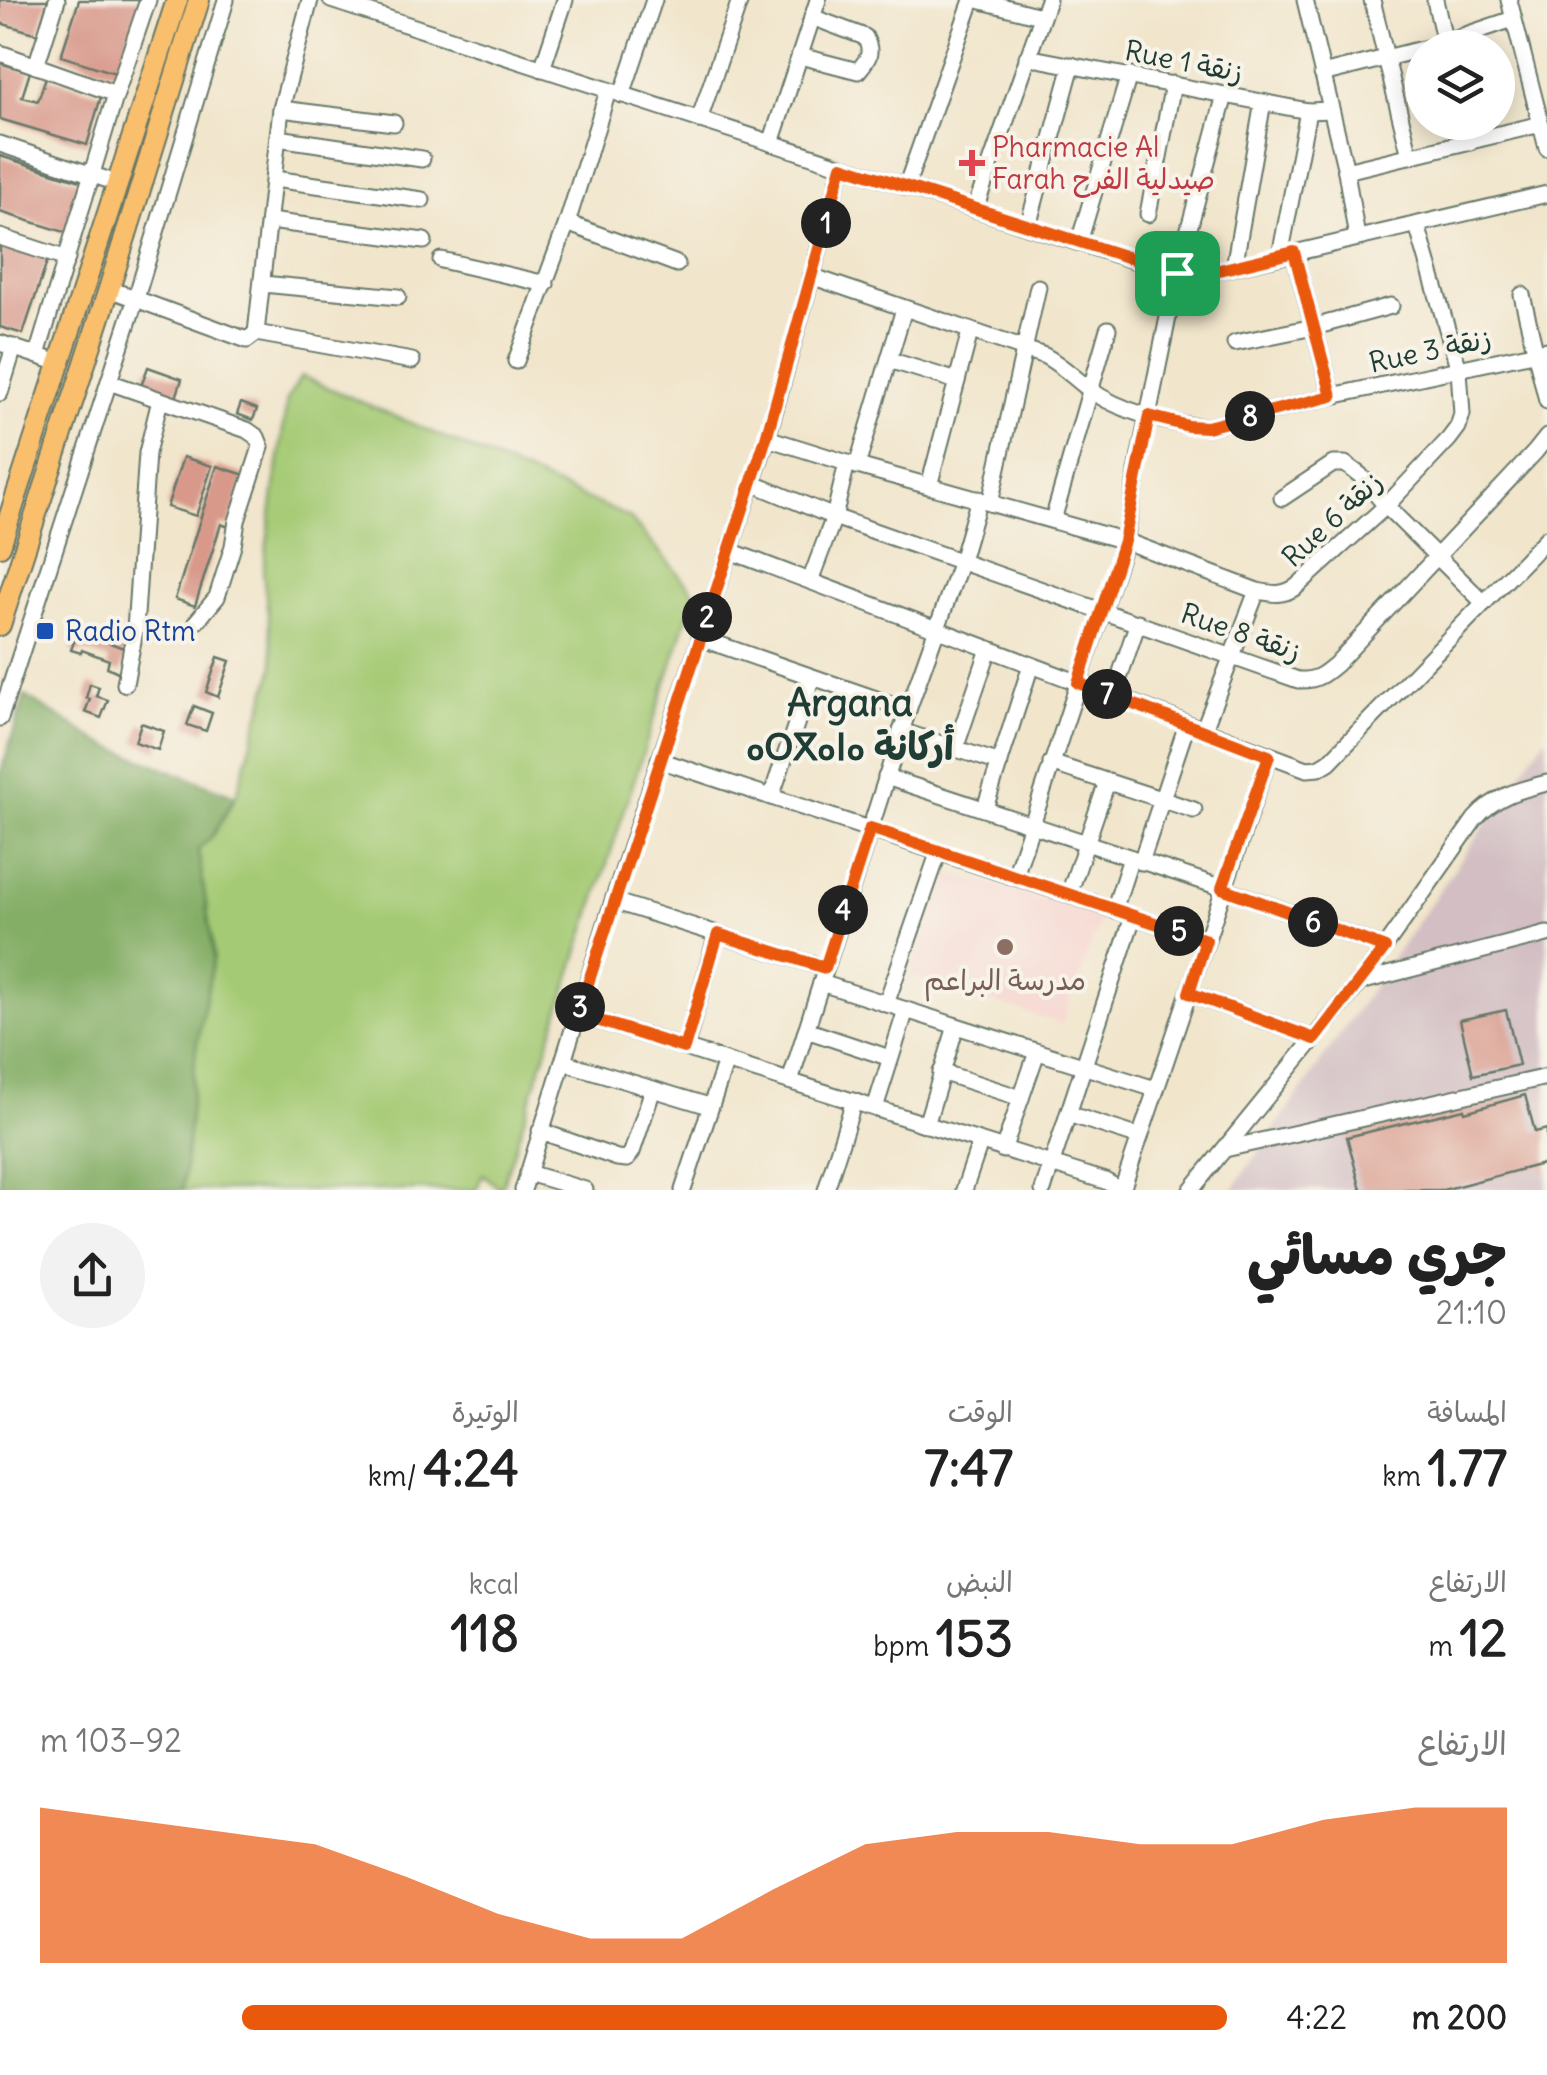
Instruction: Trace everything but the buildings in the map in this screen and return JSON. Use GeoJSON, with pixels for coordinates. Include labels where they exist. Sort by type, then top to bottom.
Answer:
{"type":"FeatureCollection","features":[{"type":"Feature","properties":{"kind":"main road"},"geometry":{"type":"LineString","coordinates":[[0,546],[177,0]]}},
{"type":"Feature","properties":{"kind":"main road"},"geometry":{"type":"LineString","coordinates":[[0,626],[200,0]]}},
{"type":"Feature","properties":{"kind":"street"},"geometry":{"type":"LineString","coordinates":[[36,66],[57,0]]}},
{"type":"Feature","properties":{"kind":"street"},"geometry":{"type":"LineString","coordinates":[[38,355],[148,0]]}},
{"type":"Feature","properties":{"kind":"street"},"geometry":{"type":"LineString","coordinates":[[0,718],[136,298],[226,0]]}},
{"type":"Feature","properties":{"kind":"street"},"geometry":{"type":"LineString","coordinates":[[109,289],[247,340],[256,333],[281,110],[310,0]]}},
{"type":"Feature","properties":{"kind":"street"},"geometry":{"type":"LineString","coordinates":[[332,0],[1177,273],[1203,274],[1234,268],[1547,194]]}},
{"type":"Feature","properties":{"kind":"street"},"geometry":{"type":"LineString","coordinates":[[383,17],[388,0]]}},
{"type":"Feature","properties":{"kind":"street"},"geometry":{"type":"LineString","coordinates":[[542,69],[566,0]]}},
{"type":"Feature","properties":{"kind":"street"},"geometry":{"type":"LineString","coordinates":[[516,361],[615,93],[654,0]]}},
{"type":"Feature","properties":{"kind":"street"},"geometry":{"type":"LineString","coordinates":[[699,120],[740,0]]}},
{"type":"Feature","properties":{"kind":"street"},"geometry":{"type":"LineString","coordinates":[[771,143],[818,0]]}},
{"type":"Feature","properties":{"kind":"street"},"geometry":{"type":"LineString","coordinates":[[906,187],[975,0],[1044,8],[975,209]]}},
{"type":"Feature","properties":{"kind":"street"},"geometry":{"type":"LineString","coordinates":[[1305,0],[1358,238]]}},
{"type":"Feature","properties":{"kind":"street"},"geometry":{"type":"LineString","coordinates":[[1372,0],[1410,156]]}},
{"type":"Feature","properties":{"kind":"street"},"geometry":{"type":"LineString","coordinates":[[1435,0],[1442,30]]}},
{"type":"Feature","properties":{"kind":"street"},"geometry":{"type":"LineString","coordinates":[[1509,0],[1547,148]]}},
{"type":"Feature","properties":{"kind":"street"},"geometry":{"type":"LineString","coordinates":[[800,56],[858,71],[867,60],[870,48],[866,37],[812,17]]}},
{"type":"Feature","properties":{"kind":"street"},"geometry":{"type":"LineString","coordinates":[[1485,30],[1512,20]]}},
{"type":"Feature","properties":{"kind":"street"},"geometry":{"type":"LineString","coordinates":[[0,53],[116,94]]}},
{"type":"Feature","properties":{"kind":"street"},"geometry":{"type":"LineString","coordinates":[[1322,74],[1405,54]]}},
{"type":"Feature","properties":{"kind":"street","name":"Rue 1 زنقة"},"geometry":{"type":"LineString","coordinates":[[1028,57],[1308,111],[1331,110]]}},
{"type":"Feature","properties":{"kind":"street"},"geometry":{"type":"LineString","coordinates":[[1028,226],[1072,65]]}},
{"type":"Feature","properties":{"kind":"street"},"geometry":{"type":"LineString","coordinates":[[1080,242],[1129,75]]}},
{"type":"Feature","properties":{"kind":"street"},"geometry":{"type":"LineString","coordinates":[[1148,214],[1172,84]]}},
{"type":"Feature","properties":{"kind":"street"},"geometry":{"type":"LineString","coordinates":[[1015,876],[1124,541],[1177,273],[1224,95]]}},
{"type":"Feature","properties":{"kind":"street"},"geometry":{"type":"LineString","coordinates":[[1234,268],[1262,102]]}},
{"type":"Feature","properties":{"kind":"street"},"geometry":{"type":"LineString","coordinates":[[281,110],[394,123]]}},
{"type":"Feature","properties":{"kind":"street"},"geometry":{"type":"LineString","coordinates":[[1308,111],[1287,254],[1314,327],[1332,396]]}},
{"type":"Feature","properties":{"kind":"street"},"geometry":{"type":"LineString","coordinates":[[1346,171],[1541,124]]}},
{"type":"Feature","properties":{"kind":"street"},"geometry":{"type":"LineString","coordinates":[[278,138],[422,159]]}},
{"type":"Feature","properties":{"kind":"street"},"geometry":{"type":"LineString","coordinates":[[0,144],[117,183]]}},
{"type":"Feature","properties":{"kind":"street"},"geometry":{"type":"LineString","coordinates":[[523,1190],[613,901],[752,483],[842,166]]}},
{"type":"Feature","properties":{"kind":"street"},"geometry":{"type":"LineString","coordinates":[[274,179],[422,200]]}},
{"type":"Feature","properties":{"kind":"street"},"geometry":{"type":"LineString","coordinates":[[270,220],[424,241]]}},
{"type":"Feature","properties":{"kind":"street"},"geometry":{"type":"LineString","coordinates":[[567,224],[677,264]]}},
{"type":"Feature","properties":{"kind":"street","name":"Rue 6 زنقة"},"geometry":{"type":"LineString","coordinates":[[1257,590],[1276,595],[1296,587],[1386,506],[1458,427],[1462,414],[1460,370],[1416,225]]}},
{"type":"Feature","properties":{"kind":"street"},"geometry":{"type":"LineString","coordinates":[[0,237],[67,259]]}},
{"type":"Feature","properties":{"kind":"street"},"geometry":{"type":"LineString","coordinates":[[441,260],[546,284]]}},
{"type":"Feature","properties":{"kind":"street","name":"Rue 3 زنقة"},"geometry":{"type":"LineString","coordinates":[[811,276],[1045,356],[1068,369],[1090,390],[1149,416],[1188,426],[1207,427],[1541,351]]}},
{"type":"Feature","properties":{"kind":"street"},"geometry":{"type":"LineString","coordinates":[[263,284],[398,297]]}},
{"type":"Feature","properties":{"kind":"street"},"geometry":{"type":"LineString","coordinates":[[790,1080],[908,710],[984,501],[1038,287]]}},
{"type":"Feature","properties":{"kind":"street"},"geometry":{"type":"LineString","coordinates":[[1522,296],[1541,351],[1547,401]]}},
{"type":"Feature","properties":{"kind":"street"},"geometry":{"type":"LineString","coordinates":[[1235,343],[1392,306]]}},
{"type":"Feature","properties":{"kind":"street"},"geometry":{"type":"LineString","coordinates":[[810,581],[904,309]]}},
{"type":"Feature","properties":{"kind":"street"},"geometry":{"type":"LineString","coordinates":[[1053,520],[1108,329]]}},
{"type":"Feature","properties":{"kind":"street"},"geometry":{"type":"LineString","coordinates":[[929,486],[970,332]]}},
{"type":"Feature","properties":{"kind":"street"},"geometry":{"type":"LineString","coordinates":[[256,333],[412,360]]}},
{"type":"Feature","properties":{"kind":"street"},"geometry":{"type":"LineString","coordinates":[[0,393],[7,345],[59,363]]}},
{"type":"Feature","properties":{"kind":"street"},"geometry":{"type":"LineString","coordinates":[[889,360],[957,381]]}},
{"type":"Feature","properties":{"kind":"street"},"geometry":{"type":"LineString","coordinates":[[109,382],[247,430],[257,437],[261,447],[217,596],[197,621]]}},
{"type":"Feature","properties":{"kind":"street"},"geometry":{"type":"LineString","coordinates":[[126,684],[136,630],[147,453],[160,400]]}},
{"type":"Feature","properties":{"kind":"street","name":"Rue 8 زنقة"},"geometry":{"type":"LineString","coordinates":[[752,483],[834,517],[1298,680],[1311,681],[1322,676],[1547,437]]}},
{"type":"Feature","properties":{"kind":"street"},"geometry":{"type":"LineString","coordinates":[[766,438],[1124,541],[1257,590],[1203,730]]}},
{"type":"Feature","properties":{"kind":"street"},"geometry":{"type":"LineString","coordinates":[[1282,498],[1333,464],[1345,464],[1484,603]]}},
{"type":"Feature","properties":{"kind":"street"},"geometry":{"type":"LineString","coordinates":[[730,551],[1307,770],[1324,766],[1547,538]]}},
{"type":"Feature","properties":{"kind":"street"},"geometry":{"type":"LineString","coordinates":[[1112,696],[1138,622]]}},
{"type":"Feature","properties":{"kind":"street"},"geometry":{"type":"LineString","coordinates":[[700,638],[908,710]]}},
{"type":"Feature","properties":{"kind":"street"},"geometry":{"type":"LineString","coordinates":[[955,749],[990,650]]}},
{"type":"Feature","properties":{"kind":"street"},"geometry":{"type":"LineString","coordinates":[[984,808],[1030,665]]}},
{"type":"Feature","properties":{"kind":"street"},"geometry":{"type":"LineString","coordinates":[[771,797],[812,678]]}},
{"type":"Feature","properties":{"kind":"street"},"geometry":{"type":"LineString","coordinates":[[1114,910],[1187,724]]}},
{"type":"Feature","properties":{"kind":"street"},"geometry":{"type":"LineString","coordinates":[[901,731],[1000,763]]}},
{"type":"Feature","properties":{"kind":"street"},"geometry":{"type":"LineString","coordinates":[[578,1014],[1104,1180],[1121,1190],[1269,756]]}},
{"type":"Feature","properties":{"kind":"street"},"geometry":{"type":"LineString","coordinates":[[659,760],[1206,940]]}},
{"type":"Feature","properties":{"kind":"street"},"geometry":{"type":"LineString","coordinates":[[1051,763],[1194,810]]}},
{"type":"Feature","properties":{"kind":"street"},"geometry":{"type":"LineString","coordinates":[[886,777],[1222,888],[1385,948]]}},
{"type":"Feature","properties":{"kind":"street"},"geometry":{"type":"LineString","coordinates":[[1068,894],[1107,782]]}},
{"type":"Feature","properties":{"kind":"street"},"geometry":{"type":"LineString","coordinates":[[1191,1190],[1360,982],[1475,819],[1504,795],[1547,783]]}},
{"type":"Feature","properties":{"kind":"street"},"geometry":{"type":"LineString","coordinates":[[886,1004],[939,851]]}},
{"type":"Feature","properties":{"kind":"street"},"geometry":{"type":"LineString","coordinates":[[613,901],[718,934],[886,1004],[1155,1089]]}},
{"type":"Feature","properties":{"kind":"street"},"geometry":{"type":"LineString","coordinates":[[1043,1190],[1133,916]]}},
{"type":"Feature","properties":{"kind":"street"},"geometry":{"type":"LineString","coordinates":[[684,1048],[718,934]]}},
{"type":"Feature","properties":{"kind":"street"},"geometry":{"type":"LineString","coordinates":[[1360,982],[1547,934]]}},
{"type":"Feature","properties":{"kind":"street"},"geometry":{"type":"LineString","coordinates":[[1189,993],[1315,1039]]}},
{"type":"Feature","properties":{"kind":"street"},"geometry":{"type":"LineString","coordinates":[[874,1108],[906,1010]]}},
{"type":"Feature","properties":{"kind":"street"},"geometry":{"type":"LineString","coordinates":[[926,1125],[956,1026]]}},
{"type":"Feature","properties":{"kind":"street"},"geometry":{"type":"LineString","coordinates":[[806,1030],[890,1058]]}},
{"type":"Feature","properties":{"kind":"street"},"geometry":{"type":"LineString","coordinates":[[1004,1150],[1037,1052]]}},
{"type":"Feature","properties":{"kind":"street"},"geometry":{"type":"LineString","coordinates":[[683,1190],[726,1061]]}},
{"type":"Feature","properties":{"kind":"street"},"geometry":{"type":"LineString","coordinates":[[563,1062],[710,1106]]}},
{"type":"Feature","properties":{"kind":"street"},"geometry":{"type":"LineString","coordinates":[[942,1072],[1021,1098]]}},
{"type":"Feature","properties":{"kind":"street"},"geometry":{"type":"LineString","coordinates":[[1225,1149],[1547,1077]]}},
{"type":"Feature","properties":{"kind":"street"},"geometry":{"type":"LineString","coordinates":[[540,1132],[626,1159],[632,1152],[653,1090]]}},
{"type":"Feature","properties":{"kind":"street"},"geometry":{"type":"LineString","coordinates":[[826,1190],[854,1102]]}},
{"type":"Feature","properties":{"kind":"street"},"geometry":{"type":"LineString","coordinates":[[1068,1114],[1140,1137]]}},
{"type":"Feature","properties":{"kind":"street"},"geometry":{"type":"LineString","coordinates":[[964,1190],[980,1143]]}},
{"type":"Feature","properties":{"kind":"street"},"geometry":{"type":"LineString","coordinates":[[528,1173],[584,1190]]}},
{"type":"Feature","properties":{"kind":"shaded area"},"geometry":{"type":"Polygon","coordinates":[[[1547,735],[1547,1190],[1232,1190],[1547,735]]]}},
{"type":"Feature","properties":{"kind":"shaded area","name":"مدرسة البراعم"},"geometry":{"type":"Polygon","coordinates":[[[946,871],[1101,918],[1062,1024],[909,976],[946,871]]]}},
{"type":"Feature","properties":{"kind":"green space"},"geometry":{"type":"Polygon","coordinates":[[[301,376],[629,517],[695,593],[501,1190],[483,1174],[476,1190],[138,1190],[0,905],[198,850],[214,834],[236,796],[274,666],[263,572],[287,400],[301,376]]]}},
{"type":"Feature","properties":{"kind":"green space"},"geometry":{"type":"Polygon","coordinates":[[[25,696],[103,744],[235,796],[214,834],[198,850],[214,956],[196,1048],[183,1190],[0,1190],[0,775],[25,696]]]}},
{"type":"Feature","properties":{"kind":"place","name":"Pharmacie Al Farah صيدلية الفرح"},"geometry":{"type":"Point","coordinates":[972,163]}},
{"type":"Feature","properties":{"kind":"place","name":"Radio Rtm"},"geometry":{"type":"Point","coordinates":[45,631]}},
{"type":"Feature","properties":{"kind":"place","name":"مدرسة البراعم"},"geometry":{"type":"Point","coordinates":[1005,947]}},
{"type":"Feature","properties":{"kind":"district","name":"Argana ⴰⵔⴳⴰⵏⴰ أركانة"},"geometry":{"type":"Point","coordinates":[850,724]}},
{"type":"Feature","properties":{"kind":"route"},"geometry":{"type":"LineString","coordinates":[[842,166],[1177,273],[1203,274],[1294,252],[1332,396],[1207,427],[1149,416],[1124,541],[1078,683],[1269,756],[1222,888],[1385,948],[1315,1039],[1189,993],[1206,940],[870,828],[825,968],[718,934],[684,1048],[578,1014],[766,438],[842,166]]}}]}
